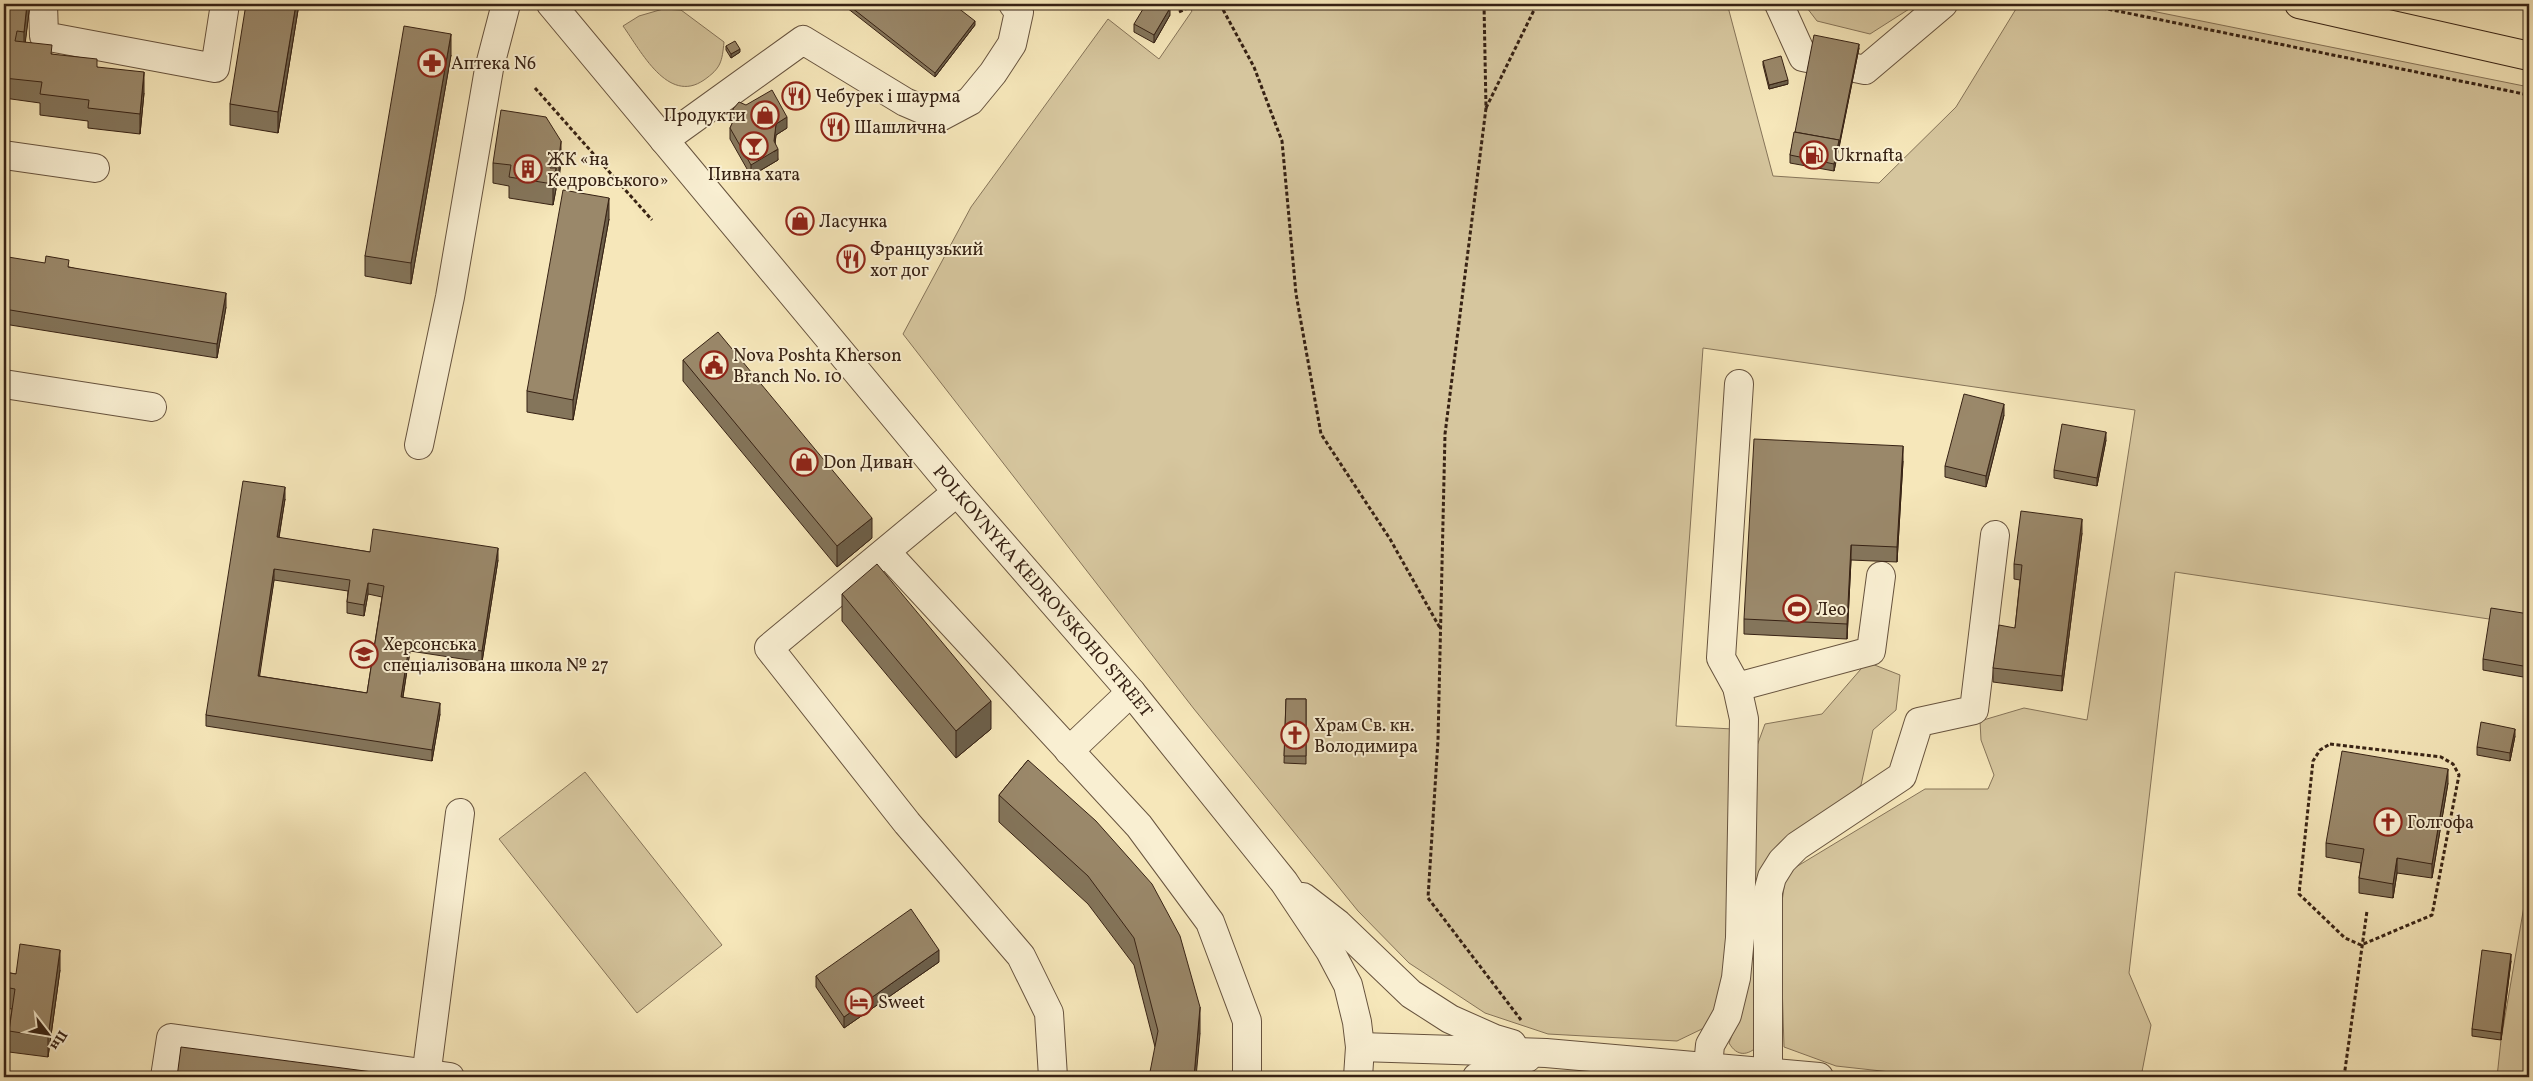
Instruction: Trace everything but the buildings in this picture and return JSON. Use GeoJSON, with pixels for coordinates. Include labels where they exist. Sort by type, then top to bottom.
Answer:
{"type":"FeatureCollection","features":[{"type":"Feature","properties":{"kind":"main road"},"geometry":{"type":"LineString","coordinates":[[2299,4],[2529,56]]}},
{"type":"Feature","properties":{"kind":"street"},"geometry":{"type":"LineString","coordinates":[[43,4],[44,36],[215,68],[225,4]]}},
{"type":"Feature","properties":{"kind":"street"},"geometry":{"type":"LineString","coordinates":[[419,445],[450,297],[489,69],[506,4]]}},
{"type":"Feature","properties":{"kind":"street","name":"POLKOVNYKA KEDROVSKOHO STREET"},"geometry":{"type":"LineString","coordinates":[[551,4],[957,492],[1131,692],[1284,882],[1330,951],[1348,985],[1357,1022],[1360,1047],[1546,1053]]}},
{"type":"Feature","properties":{"kind":"street"},"geometry":{"type":"LineString","coordinates":[[664,140],[803,40],[905,102],[940,117],[970,101],[1012,44],[1019,12],[1013,4]]}},
{"type":"Feature","properties":{"kind":"street"},"geometry":{"type":"LineString","coordinates":[[1779,4],[1803,57],[1865,70],[1943,4]]}},
{"type":"Feature","properties":{"kind":"street"},"geometry":{"type":"LineString","coordinates":[[4,155],[95,168]]}},
{"type":"Feature","properties":{"kind":"street"},"geometry":{"type":"LineString","coordinates":[[4,384],[152,407]]}},
{"type":"Feature","properties":{"kind":"street"},"geometry":{"type":"LineString","coordinates":[[1708,1066],[1710,1045],[1726,1015],[1736,978],[1740,938],[1744,719],[1737,686],[1721,658],[1740,384]]}},
{"type":"Feature","properties":{"kind":"street"},"geometry":{"type":"LineString","coordinates":[[957,492],[770,648],[907,823],[1021,956],[1048,1013],[1053,1077]]}},
{"type":"Feature","properties":{"kind":"street"},"geometry":{"type":"LineString","coordinates":[[1768,1072],[1768,892],[1772,877],[1782,862],[1797,846],[1902,776],[1919,722],[1974,710],[1995,535]]}},
{"type":"Feature","properties":{"kind":"street"},"geometry":{"type":"LineString","coordinates":[[886,552],[1139,826],[1210,922],[1248,1021],[1247,1077]]}},
{"type":"Feature","properties":{"kind":"street"},"geometry":{"type":"LineString","coordinates":[[1737,686],[1871,651],[1882,576]]}},
{"type":"Feature","properties":{"kind":"street"},"geometry":{"type":"LineString","coordinates":[[1069,751],[1131,692]]}},
{"type":"Feature","properties":{"kind":"street"},"geometry":{"type":"LineString","coordinates":[[165,1077],[171,1038],[434,1076],[460,813]]}},
{"type":"Feature","properties":{"kind":"street","name":"POLKOVNYKA KEDROVSKOHO STREET"},"geometry":{"type":"LineString","coordinates":[[1284,882],[1338,924],[1411,994],[1450,1019],[1495,1039],[1588,1066],[1708,1066],[1819,1077]]}},
{"type":"Feature","properties":{"kind":"street"},"geometry":{"type":"LineString","coordinates":[[1358,1077],[1360,1047]]}},
{"type":"Feature","properties":{"kind":"street","name":"POLKOVNYKA KEDROVSKOHO STREET"},"geometry":{"type":"LineString","coordinates":[[1477,1077],[1499,1067],[1546,1053]]}},
{"type":"Feature","properties":{"kind":"path"},"geometry":{"type":"LineString","coordinates":[[1179,12],[1196,4]]}},
{"type":"Feature","properties":{"kind":"path"},"geometry":{"type":"LineString","coordinates":[[1220,4],[1254,67],[1282,141],[1296,294],[1321,434],[1390,539],[1441,628]]}},
{"type":"Feature","properties":{"kind":"path"},"geometry":{"type":"LineString","coordinates":[[1484,4],[1486,108],[1445,434],[1438,740],[1428,898],[1522,1022]]}},
{"type":"Feature","properties":{"kind":"path"},"geometry":{"type":"LineString","coordinates":[[1486,108],[1537,4]]}},
{"type":"Feature","properties":{"kind":"path"},"geometry":{"type":"LineString","coordinates":[[2083,4],[2529,95]]}},
{"type":"Feature","properties":{"kind":"path"},"geometry":{"type":"LineString","coordinates":[[535,88],[652,220]]}},
{"type":"Feature","properties":{"kind":"path"},"geometry":{"type":"LineString","coordinates":[[2330,744],[2441,757],[2453,764],[2459,775],[2432,915],[2360,945],[2344,938],[2299,894],[2313,761],[2320,750],[2330,744]]}},
{"type":"Feature","properties":{"kind":"path"},"geometry":{"type":"LineString","coordinates":[[2344,1077],[2360,945],[2367,911]]}},
{"type":"Feature","properties":{"kind":"shaded area"},"geometry":{"type":"Polygon","coordinates":[[[1187,4],[1732,4],[1728,7],[1773,176],[1879,183],[1956,107],[2019,4],[2117,4],[2529,87],[2529,625],[2175,572],[2129,973],[2151,1025],[2141,1077],[1936,1077],[1836,1066],[1784,1047],[1780,916],[1786,873],[1925,789],[1988,789],[1994,775],[1981,740],[1980,721],[2024,708],[2087,720],[2135,410],[1703,348],[1676,726],[1733,729],[1726,986],[1721,1007],[1704,1028],[1677,1041],[1548,1034],[1485,1013],[1409,963],[1358,911],[1194,709],[903,334],[971,207],[1108,19],[1159,59],[1192,11],[1187,4]]]}},
{"type":"Feature","properties":{"kind":"shaded area"},"geometry":{"type":"Polygon","coordinates":[[[1804,4],[1917,4],[1870,34],[1817,21],[1804,4]]]}},
{"type":"Feature","properties":{"kind":"shaded area"},"geometry":{"type":"Polygon","coordinates":[[[663,9],[681,10],[724,42],[720,64],[704,80],[691,86],[679,86],[667,80],[647,61],[623,26],[639,16],[663,9]]]}},
{"type":"Feature","properties":{"kind":"shaded area"},"geometry":{"type":"Polygon","coordinates":[[[1867,662],[1900,675],[1896,710],[1873,730],[1861,785],[1820,821],[1775,851],[1759,1045],[1747,1053],[1739,1053],[1729,1043],[1744,1004],[1754,754],[1765,724],[1822,714],[1867,662]]]}},
{"type":"Feature","properties":{"kind":"shaded area"},"geometry":{"type":"Polygon","coordinates":[[[585,772],[722,945],[637,1013],[499,839],[585,772]]]}},
{"type":"Feature","properties":{"kind":"shaded area"},"geometry":{"type":"Polygon","coordinates":[[[2529,877],[2529,1077],[2497,1077],[2501,1040],[2529,877]]]}},
{"type":"Feature","properties":{"kind":"place","name":"Аптека N6"},"geometry":{"type":"Point","coordinates":[432,63]}},
{"type":"Feature","properties":{"kind":"place","name":"Чебурек і шаурма"},"geometry":{"type":"Point","coordinates":[796,96]}},
{"type":"Feature","properties":{"kind":"place","name":"Продукти"},"geometry":{"type":"Point","coordinates":[765,115]}},
{"type":"Feature","properties":{"kind":"place","name":"Шашлична"},"geometry":{"type":"Point","coordinates":[835,127]}},
{"type":"Feature","properties":{"kind":"place","name":"Пивна хата"},"geometry":{"type":"Point","coordinates":[754,146]}},
{"type":"Feature","properties":{"kind":"place","name":"Ukrnafta"},"geometry":{"type":"Point","coordinates":[1814,155]}},
{"type":"Feature","properties":{"kind":"place","name":"ЖК «на Кедровського»"},"geometry":{"type":"Point","coordinates":[528,169]}},
{"type":"Feature","properties":{"kind":"place","name":"Ласунка"},"geometry":{"type":"Point","coordinates":[800,221]}},
{"type":"Feature","properties":{"kind":"place","name":"Французький хот дог"},"geometry":{"type":"Point","coordinates":[851,259]}},
{"type":"Feature","properties":{"kind":"place","name":"Nova Poshta Kherson Branch No. 10"},"geometry":{"type":"Point","coordinates":[714,365]}},
{"type":"Feature","properties":{"kind":"place","name":"Don Диван"},"geometry":{"type":"Point","coordinates":[804,462]}},
{"type":"Feature","properties":{"kind":"place","name":"Лео"},"geometry":{"type":"Point","coordinates":[1797,609]}},
{"type":"Feature","properties":{"kind":"place","name":"Херсонська спеціалізована школа № 27"},"geometry":{"type":"Point","coordinates":[364,654]}},
{"type":"Feature","properties":{"kind":"place","name":"Храм Св. кн. Володимира"},"geometry":{"type":"Point","coordinates":[1295,735]}},
{"type":"Feature","properties":{"kind":"place","name":"Голгофа"},"geometry":{"type":"Point","coordinates":[2388,822]}},
{"type":"Feature","properties":{"kind":"place","name":"Sweet"},"geometry":{"type":"Point","coordinates":[859,1002]}}]}
